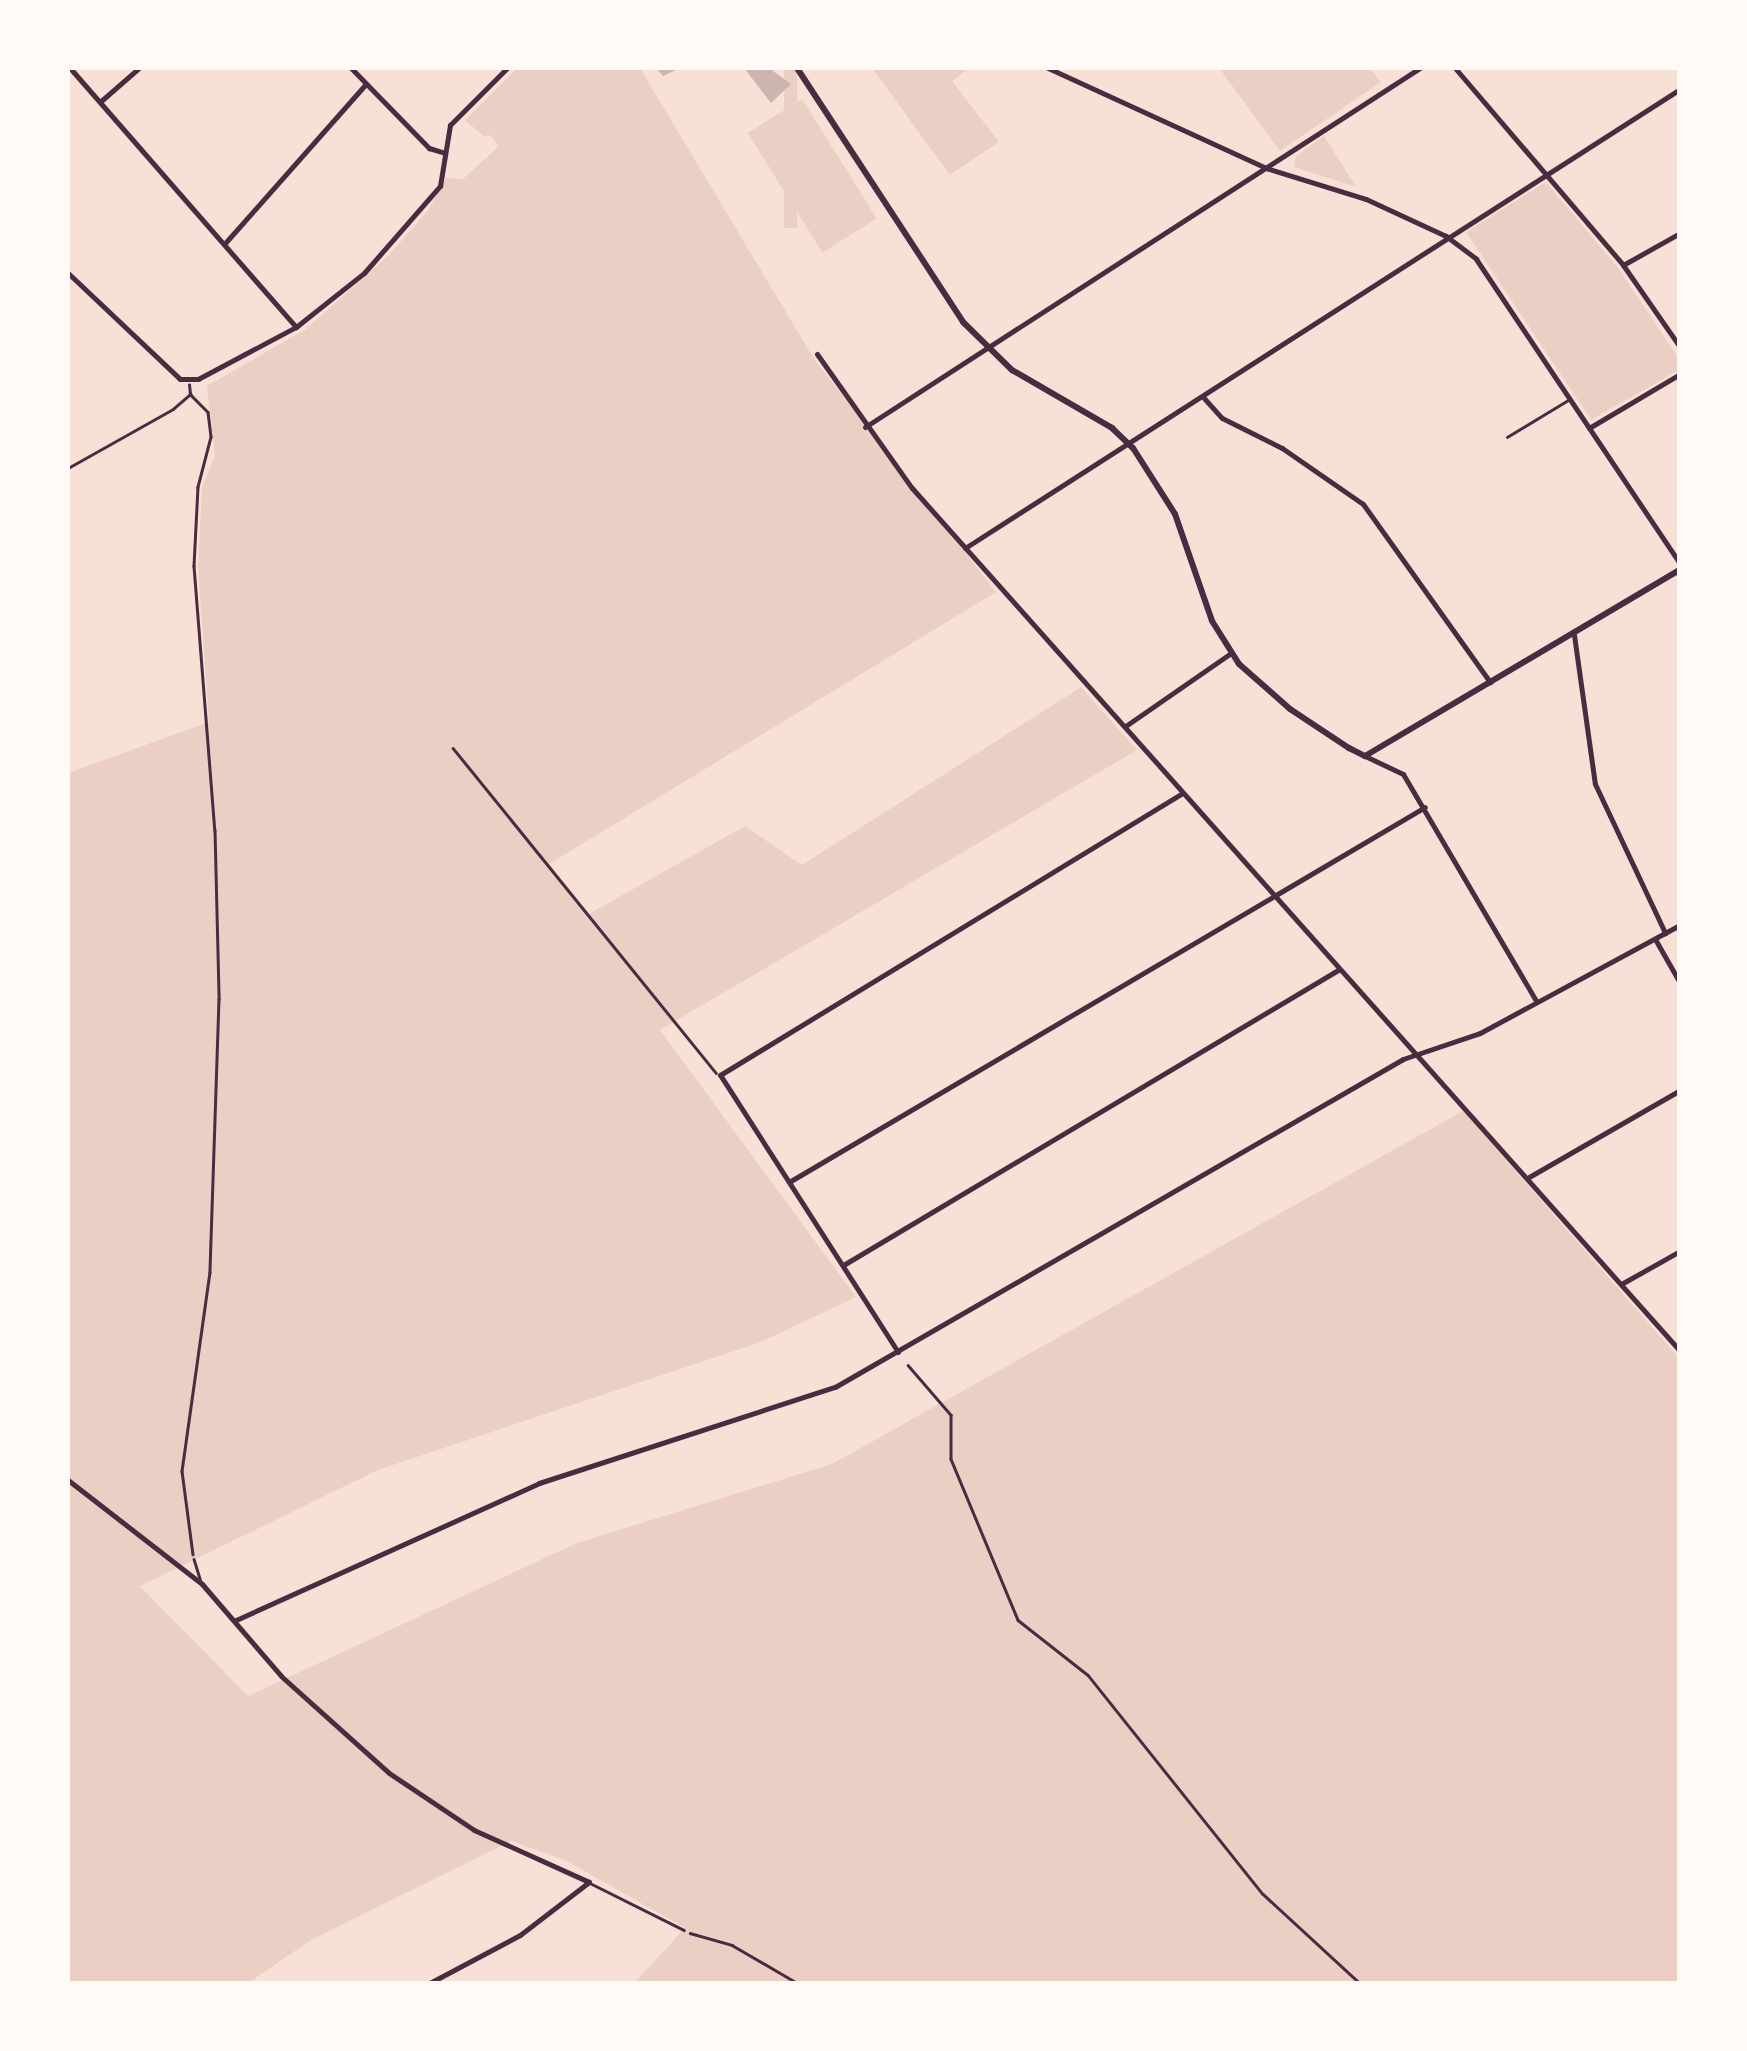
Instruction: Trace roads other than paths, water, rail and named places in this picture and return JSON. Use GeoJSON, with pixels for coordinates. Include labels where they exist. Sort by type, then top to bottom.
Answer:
{"type":"FeatureCollection","features":[{"type":"Feature","properties":{"kind":"street"},"geometry":{"type":"LineString","coordinates":[[70,68],[226,242],[296,327]]}},
{"type":"Feature","properties":{"kind":"street"},"geometry":{"type":"LineString","coordinates":[[100,102],[139,68]]}},
{"type":"Feature","properties":{"kind":"street"},"geometry":{"type":"LineString","coordinates":[[351,68],[429,148],[442,152]]}},
{"type":"Feature","properties":{"kind":"street"},"geometry":{"type":"LineString","coordinates":[[68,272],[189,382],[296,327],[364,273],[426,207],[444,178],[442,152],[450,126],[507,68]]}},
{"type":"Feature","properties":{"kind":"street"},"geometry":{"type":"LineString","coordinates":[[797,68],[932,280],[986,346],[1128,442],[1175,514],[1212,622],[1231,653],[1290,709],[1365,756],[1403,774],[1537,1002]]}},
{"type":"Feature","properties":{"kind":"street"},"geometry":{"type":"LineString","coordinates":[[1048,68],[1266,168],[1366,199],[1446,236],[1476,259],[1680,567],[1574,635],[1365,756]]}},
{"type":"Feature","properties":{"kind":"street"},"geometry":{"type":"LineString","coordinates":[[865,426],[1420,68]]}},
{"type":"Feature","properties":{"kind":"street"},"geometry":{"type":"LineString","coordinates":[[1455,68],[1623,265],[1680,347]]}},
{"type":"Feature","properties":{"kind":"street"},"geometry":{"type":"LineString","coordinates":[[226,242],[366,84]]}},
{"type":"Feature","properties":{"kind":"street"},"geometry":{"type":"LineString","coordinates":[[965,548],[1204,397],[1545,171],[1680,89]]}},
{"type":"Feature","properties":{"kind":"street"},"geometry":{"type":"LineString","coordinates":[[1623,265],[1680,233]]}},
{"type":"Feature","properties":{"kind":"street"},"geometry":{"type":"LineString","coordinates":[[817,354],[865,426],[965,548],[1126,725],[1181,794],[1413,1056],[1529,1177],[1680,1352]]}},
{"type":"Feature","properties":{"kind":"street"},"geometry":{"type":"LineString","coordinates":[[1589,428],[1680,374]]}},
{"type":"Feature","properties":{"kind":"street"},"geometry":{"type":"LineString","coordinates":[[1204,397],[1222,418],[1315,468],[1363,504],[1490,682]]}},
{"type":"Feature","properties":{"kind":"street"},"geometry":{"type":"LineString","coordinates":[[1574,635],[1595,784],[1665,934]]}},
{"type":"Feature","properties":{"kind":"street"},"geometry":{"type":"LineString","coordinates":[[1126,725],[1231,653]]}},
{"type":"Feature","properties":{"kind":"street"},"geometry":{"type":"LineString","coordinates":[[898,1352],[720,1075],[1181,794]]}},
{"type":"Feature","properties":{"kind":"street"},"geometry":{"type":"LineString","coordinates":[[789,1182],[1065,1015],[1425,808]]}},
{"type":"Feature","properties":{"kind":"street"},"geometry":{"type":"LineString","coordinates":[[236,1620],[538,1483],[835,1387],[1413,1056],[1436,1052],[1680,924]]}},
{"type":"Feature","properties":{"kind":"street"},"geometry":{"type":"LineString","coordinates":[[1655,939],[1680,983]]}},
{"type":"Feature","properties":{"kind":"street"},"geometry":{"type":"LineString","coordinates":[[845,1264],[1338,970]]}},
{"type":"Feature","properties":{"kind":"street"},"geometry":{"type":"LineString","coordinates":[[1529,1177],[1680,1090]]}},
{"type":"Feature","properties":{"kind":"street"},"geometry":{"type":"LineString","coordinates":[[1623,1283],[1680,1251]]}},
{"type":"Feature","properties":{"kind":"street"},"geometry":{"type":"LineString","coordinates":[[68,1480],[202,1584],[310,1705],[424,1800],[474,1830],[589,1882],[520,1935],[428,1984]]}},
{"type":"Feature","properties":{"kind":"lane"},"geometry":{"type":"LineString","coordinates":[[1507,437],[1570,399]]}},
{"type":"Feature","properties":{"kind":"lane"},"geometry":{"type":"LineString","coordinates":[[194,1560],[202,1584]]}},
{"type":"Feature","properties":{"kind":"lane"},"geometry":{"type":"LineString","coordinates":[[589,1882],[684,1930]]}}]}
